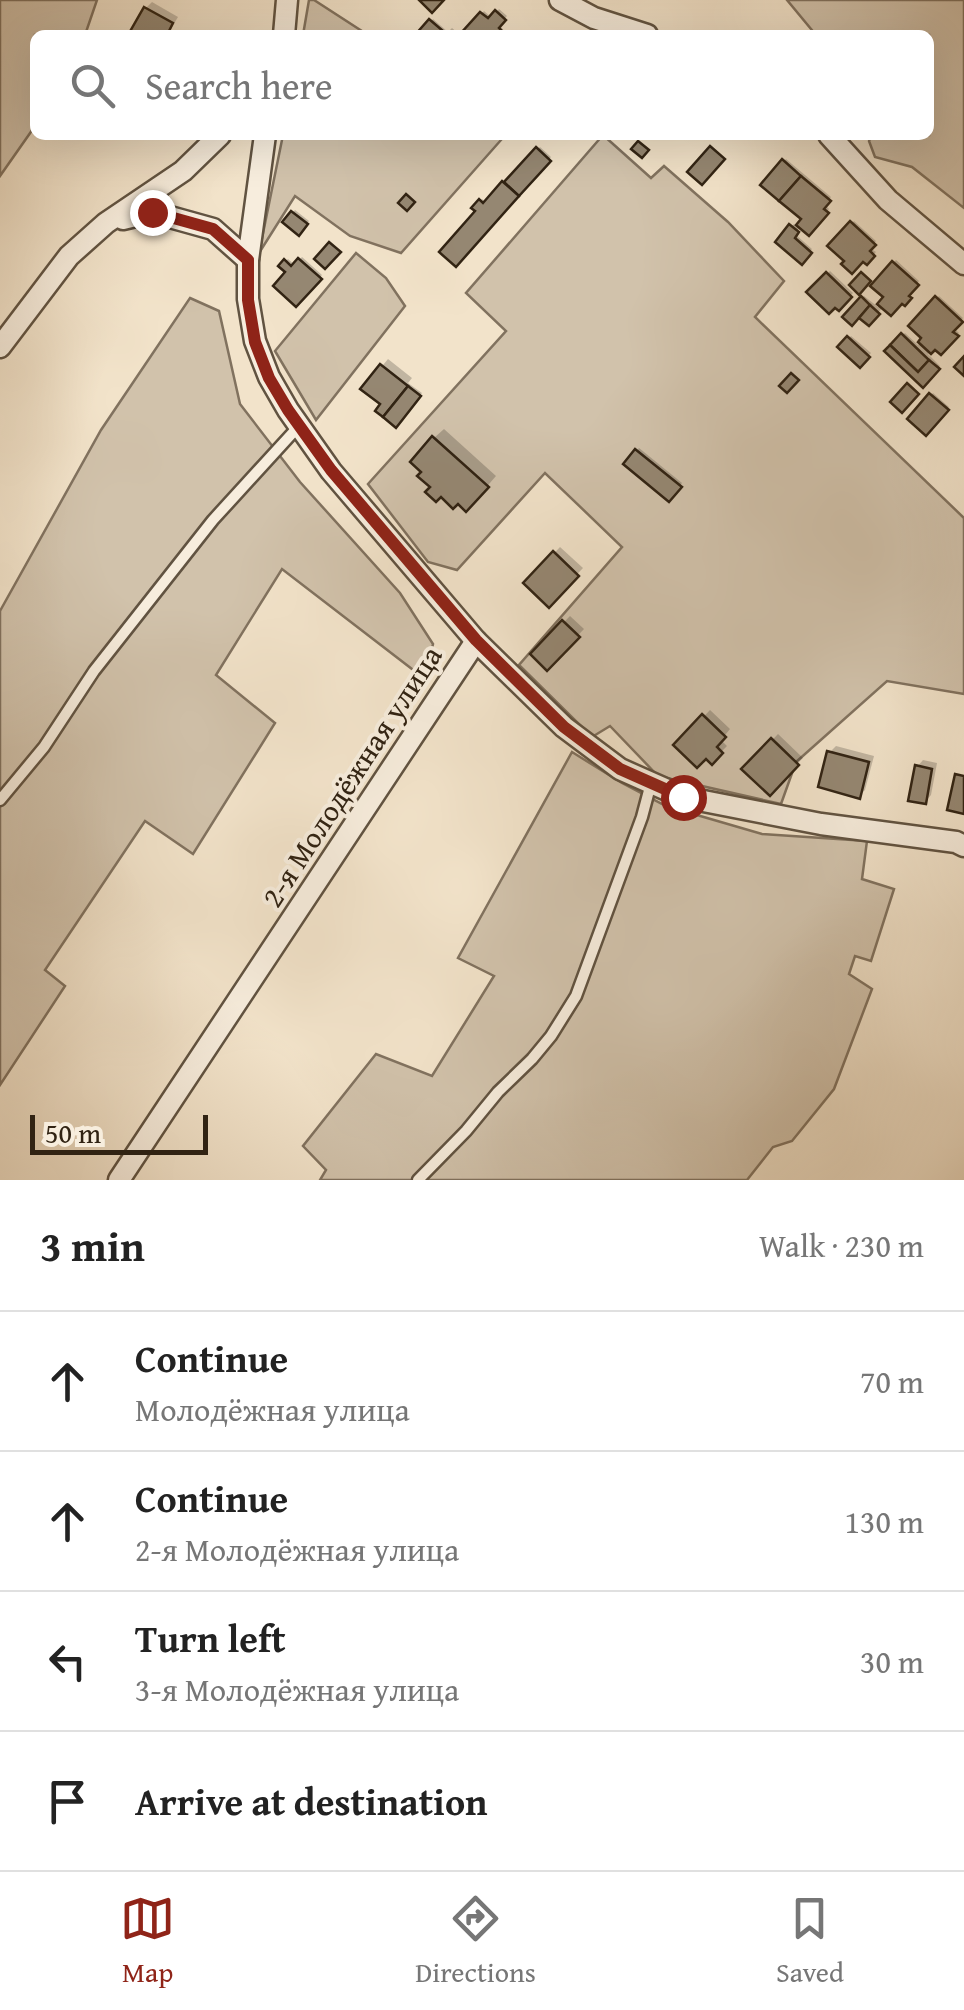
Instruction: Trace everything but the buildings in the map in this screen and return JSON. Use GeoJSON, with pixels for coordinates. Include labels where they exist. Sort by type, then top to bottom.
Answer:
{"type":"FeatureCollection","features":[{"type":"Feature","properties":{"kind":"street"},"geometry":{"type":"LineString","coordinates":[[284,30],[287,0]]}},
{"type":"Feature","properties":{"kind":"street"},"geometry":{"type":"LineString","coordinates":[[560,0],[594,18],[631,30]]}},
{"type":"Feature","properties":{"kind":"street"},"geometry":{"type":"LineString","coordinates":[[0,347],[69,256],[106,223],[183,171],[215,140]]}},
{"type":"Feature","properties":{"kind":"street","name":"2-я Молодёжная улица"},"geometry":{"type":"LineString","coordinates":[[120,1180],[476,640],[331,470],[269,378],[255,342],[248,300],[248,260],[263,140]]}},
{"type":"Feature","properties":{"kind":"street"},"geometry":{"type":"LineString","coordinates":[[834,140],[888,200],[964,264]]}},
{"type":"Feature","properties":{"kind":"street"},"geometry":{"type":"LineString","coordinates":[[106,223],[152,212],[213,229],[248,260]]}},
{"type":"Feature","properties":{"kind":"street"},"geometry":{"type":"LineString","coordinates":[[476,640],[564,727],[620,769],[683,797],[820,824],[964,846]]}},
{"type":"Feature","properties":{"kind":"lane"},"geometry":{"type":"LineString","coordinates":[[0,800],[44,747],[94,671],[213,520],[299,426]]}},
{"type":"Feature","properties":{"kind":"lane"},"geometry":{"type":"LineString","coordinates":[[418,1180],[532,1059],[576,996],[642,817],[651,782]]}},
{"type":"Feature","properties":{"kind":"shaded area"},"geometry":{"type":"Polygon","coordinates":[[[0,0],[97,0],[87,30],[30,30],[30,133],[0,176],[0,0]]]}},
{"type":"Feature","properties":{"kind":"shaded area"},"geometry":{"type":"Polygon","coordinates":[[[309,0],[314,0],[360,30],[304,30],[309,0]]]}},
{"type":"Feature","properties":{"kind":"shaded area"},"geometry":{"type":"Polygon","coordinates":[[[787,0],[964,0],[964,208],[912,167],[875,157],[869,141],[934,140],[934,30],[812,30],[787,0]]]}},
{"type":"Feature","properties":{"kind":"shaded area"},"geometry":{"type":"Polygon","coordinates":[[[282,140],[501,140],[401,253],[350,236],[295,196],[259,253],[282,140]]]}},
{"type":"Feature","properties":{"kind":"shaded area"},"geometry":{"type":"Polygon","coordinates":[[[599,140],[609,140],[651,178],[664,166],[728,222],[784,281],[755,317],[964,518],[964,694],[887,681],[796,762],[781,804],[658,776],[610,726],[592,737],[519,665],[622,547],[545,473],[457,570],[428,562],[368,484],[506,331],[466,293],[599,140]]]}},
{"type":"Feature","properties":{"kind":"shaded area"},"geometry":{"type":"Polygon","coordinates":[[[356,253],[386,278],[405,306],[316,420],[275,351],[356,253]]]}},
{"type":"Feature","properties":{"kind":"shaded area"},"geometry":{"type":"Polygon","coordinates":[[[190,298],[219,311],[240,404],[300,482],[400,593],[433,644],[425,679],[282,569],[216,675],[275,723],[193,854],[145,821],[45,970],[65,986],[0,1085],[0,611],[101,430],[190,298]]]}},
{"type":"Feature","properties":{"kind":"shaded area"},"geometry":{"type":"Polygon","coordinates":[[[572,752],[666,806],[762,834],[867,841],[862,879],[894,889],[871,961],[855,956],[849,974],[872,989],[834,1089],[792,1141],[773,1147],[747,1180],[320,1180],[326,1170],[303,1146],[376,1054],[432,1076],[494,976],[458,958],[572,752]]]}},
{"type":"Feature","properties":{"kind":"route"},"geometry":{"type":"LineString","coordinates":[[152,212],[213,229],[248,260],[248,300],[255,342],[269,378],[288,410],[331,470],[476,640],[564,727],[620,769],[683,797]]}}]}
